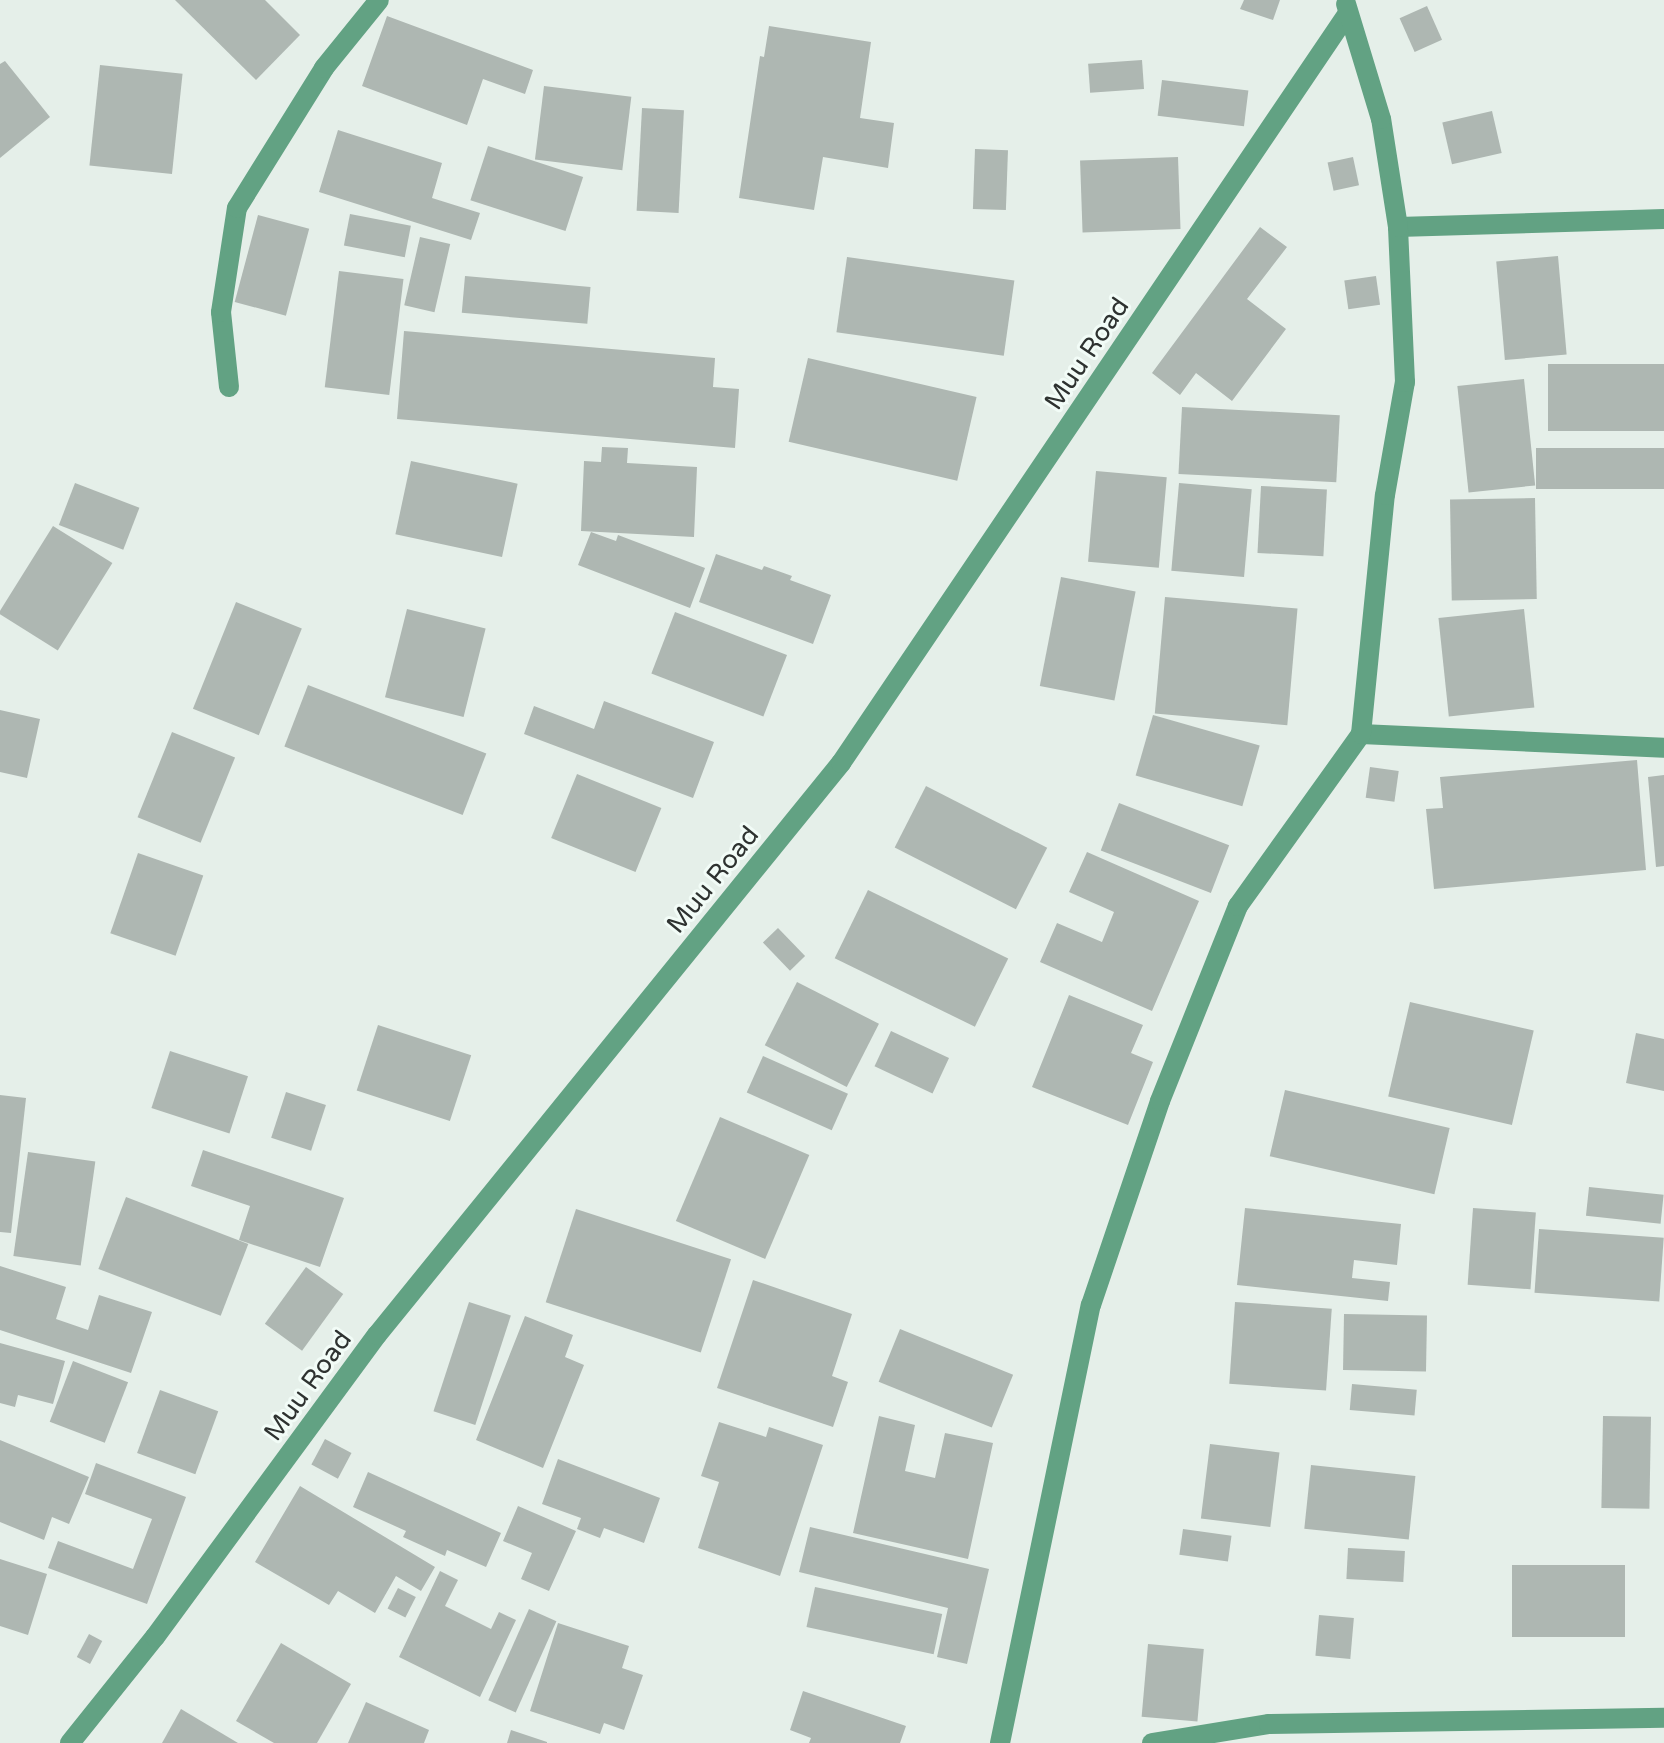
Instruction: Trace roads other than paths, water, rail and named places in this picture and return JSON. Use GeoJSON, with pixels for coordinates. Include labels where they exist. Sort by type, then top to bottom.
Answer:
{"type":"FeatureCollection","features":[{"type":"Feature","properties":{"kind":"street"},"geometry":{"type":"LineString","coordinates":[[229,387],[221,312],[237,208],[324,68],[379,0]]}},
{"type":"Feature","properties":{"kind":"street"},"geometry":{"type":"LineString","coordinates":[[1000,1743],[1091,1305],[1160,1101],[1238,906],[1361,734],[1385,495],[1405,382],[1398,227],[1381,119],[1346,6]]}},
{"type":"Feature","properties":{"kind":"street","name":"Muu Road"},"geometry":{"type":"LineString","coordinates":[[70,1743],[165,1625],[377,1335],[841,763],[1346,6]]}},
{"type":"Feature","properties":{"kind":"street"},"geometry":{"type":"LineString","coordinates":[[1398,227],[1664,219]]}},
{"type":"Feature","properties":{"kind":"street"},"geometry":{"type":"LineString","coordinates":[[1361,734],[1664,748]]}},
{"type":"Feature","properties":{"kind":"street"},"geometry":{"type":"LineString","coordinates":[[1152,1743],[1269,1724],[1664,1718]]}}]}
